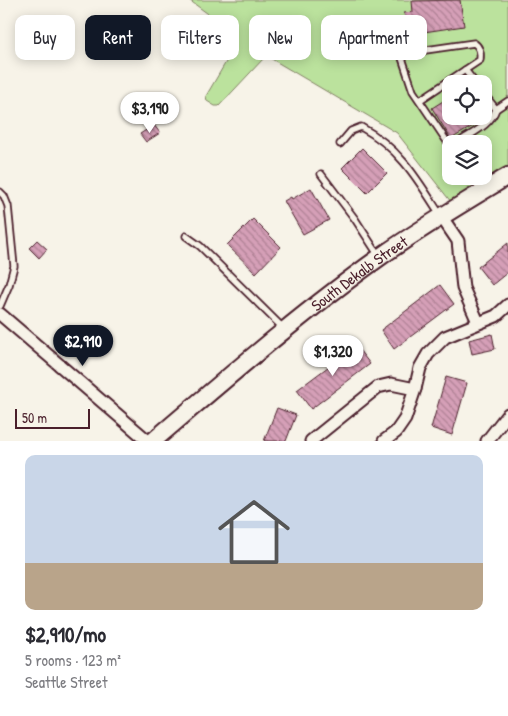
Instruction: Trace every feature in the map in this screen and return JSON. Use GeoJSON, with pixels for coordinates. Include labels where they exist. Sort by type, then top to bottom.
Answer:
{"type":"FeatureCollection","features":[{"type":"Feature","properties":{"kind":"main road","name":"South Dekalb Street"},"geometry":{"type":"LineString","coordinates":[[153,441],[284,329],[380,258],[441,216],[508,176]]}},
{"type":"Feature","properties":{"kind":"street"},"geometry":{"type":"LineString","coordinates":[[441,216],[458,241],[463,288],[478,322]]}},
{"type":"Feature","properties":{"kind":"street"},"geometry":{"type":"LineString","coordinates":[[384,441],[396,432],[405,420],[420,368],[428,354],[445,337],[496,316],[508,305]]}},
{"type":"Feature","properties":{"kind":"street"},"geometry":{"type":"LineString","coordinates":[[0,314],[148,441]]}},
{"type":"Feature","properties":{"kind":"street"},"geometry":{"type":"LineString","coordinates":[[311,441],[378,387],[391,384],[415,389]]}},
{"type":"Feature","properties":{"kind":"street"},"geometry":{"type":"LineString","coordinates":[[487,441],[508,414]]}},
{"type":"Feature","properties":{"kind":"lane"},"geometry":{"type":"LineString","coordinates":[[420,100],[480,60],[481,54],[478,46],[474,43],[405,53],[402,58],[413,91],[443,135]]}},
{"type":"Feature","properties":{"kind":"lane"},"geometry":{"type":"LineString","coordinates":[[465,70],[469,75]]}},
{"type":"Feature","properties":{"kind":"lane"},"geometry":{"type":"LineString","coordinates":[[470,135],[489,122],[496,109],[508,101]]}},
{"type":"Feature","properties":{"kind":"lane"},"geometry":{"type":"LineString","coordinates":[[492,104],[496,109]]}},
{"type":"Feature","properties":{"kind":"lane"},"geometry":{"type":"LineString","coordinates":[[340,144],[350,131],[361,127],[377,135],[407,164],[441,216]]}},
{"type":"Feature","properties":{"kind":"lane"},"geometry":{"type":"LineString","coordinates":[[321,174],[355,219],[380,258]]}},
{"type":"Feature","properties":{"kind":"lane"},"geometry":{"type":"LineString","coordinates":[[0,192],[8,206],[14,266],[9,285],[0,306]]}},
{"type":"Feature","properties":{"kind":"lane"},"geometry":{"type":"LineString","coordinates":[[186,236],[200,246],[284,329]]}},
{"type":"Feature","properties":{"kind":"green space"},"geometry":{"type":"Polygon","coordinates":[[[189,0],[508,0],[508,176],[455,207],[397,133],[273,60],[311,60],[311,15],[249,15],[249,60],[262,60],[219,106],[215,106],[207,101],[206,96],[227,60],[239,60],[239,15],[210,15],[189,0]]]}},
{"type":"Feature","properties":{"kind":"building"},"geometry":{"type":"Polygon","coordinates":[[[460,0],[464,26],[427,32],[427,15],[404,15],[404,13],[413,12],[412,1],[460,0]]]}},
{"type":"Feature","properties":{"kind":"building"},"geometry":{"type":"Polygon","coordinates":[[[442,102],[442,124],[432,108],[442,102]]]}},
{"type":"Feature","properties":{"kind":"building"},"geometry":{"type":"Polygon","coordinates":[[[154,125],[160,133],[146,142],[140,134],[154,125]]]}},
{"type":"Feature","properties":{"kind":"building"},"geometry":{"type":"Polygon","coordinates":[[[442,125],[475,125],[458,135],[449,135],[442,125]]]}},
{"type":"Feature","properties":{"kind":"building"},"geometry":{"type":"Polygon","coordinates":[[[362,148],[387,173],[367,193],[342,168],[362,148]]]}},
{"type":"Feature","properties":{"kind":"building"},"geometry":{"type":"Polygon","coordinates":[[[311,188],[329,220],[303,234],[284,201],[291,197],[292,199],[311,188]]]}},
{"type":"Feature","properties":{"kind":"building"},"geometry":{"type":"Polygon","coordinates":[[[253,219],[281,247],[256,273],[227,245],[253,219]]]}},
{"type":"Feature","properties":{"kind":"building"},"geometry":{"type":"Polygon","coordinates":[[[37,240],[47,249],[39,258],[29,248],[37,240]]]}},
{"type":"Feature","properties":{"kind":"building"},"geometry":{"type":"Polygon","coordinates":[[[508,243],[508,272],[492,285],[478,267],[508,243]]]}},
{"type":"Feature","properties":{"kind":"building"},"geometry":{"type":"Polygon","coordinates":[[[440,285],[454,304],[394,349],[381,330],[440,285]]]}},
{"type":"Feature","properties":{"kind":"building"},"geometry":{"type":"Polygon","coordinates":[[[492,334],[495,349],[472,354],[469,340],[492,334]]]}},
{"type":"Feature","properties":{"kind":"building"},"geometry":{"type":"Polygon","coordinates":[[[356,346],[370,364],[311,409],[297,390],[356,346]]]}},
{"type":"Feature","properties":{"kind":"building"},"geometry":{"type":"Polygon","coordinates":[[[446,377],[467,383],[452,435],[431,428],[446,377]]]}},
{"type":"Feature","properties":{"kind":"building"},"geometry":{"type":"Polygon","coordinates":[[[277,408],[296,415],[286,441],[264,441],[277,408]]]}}]}
